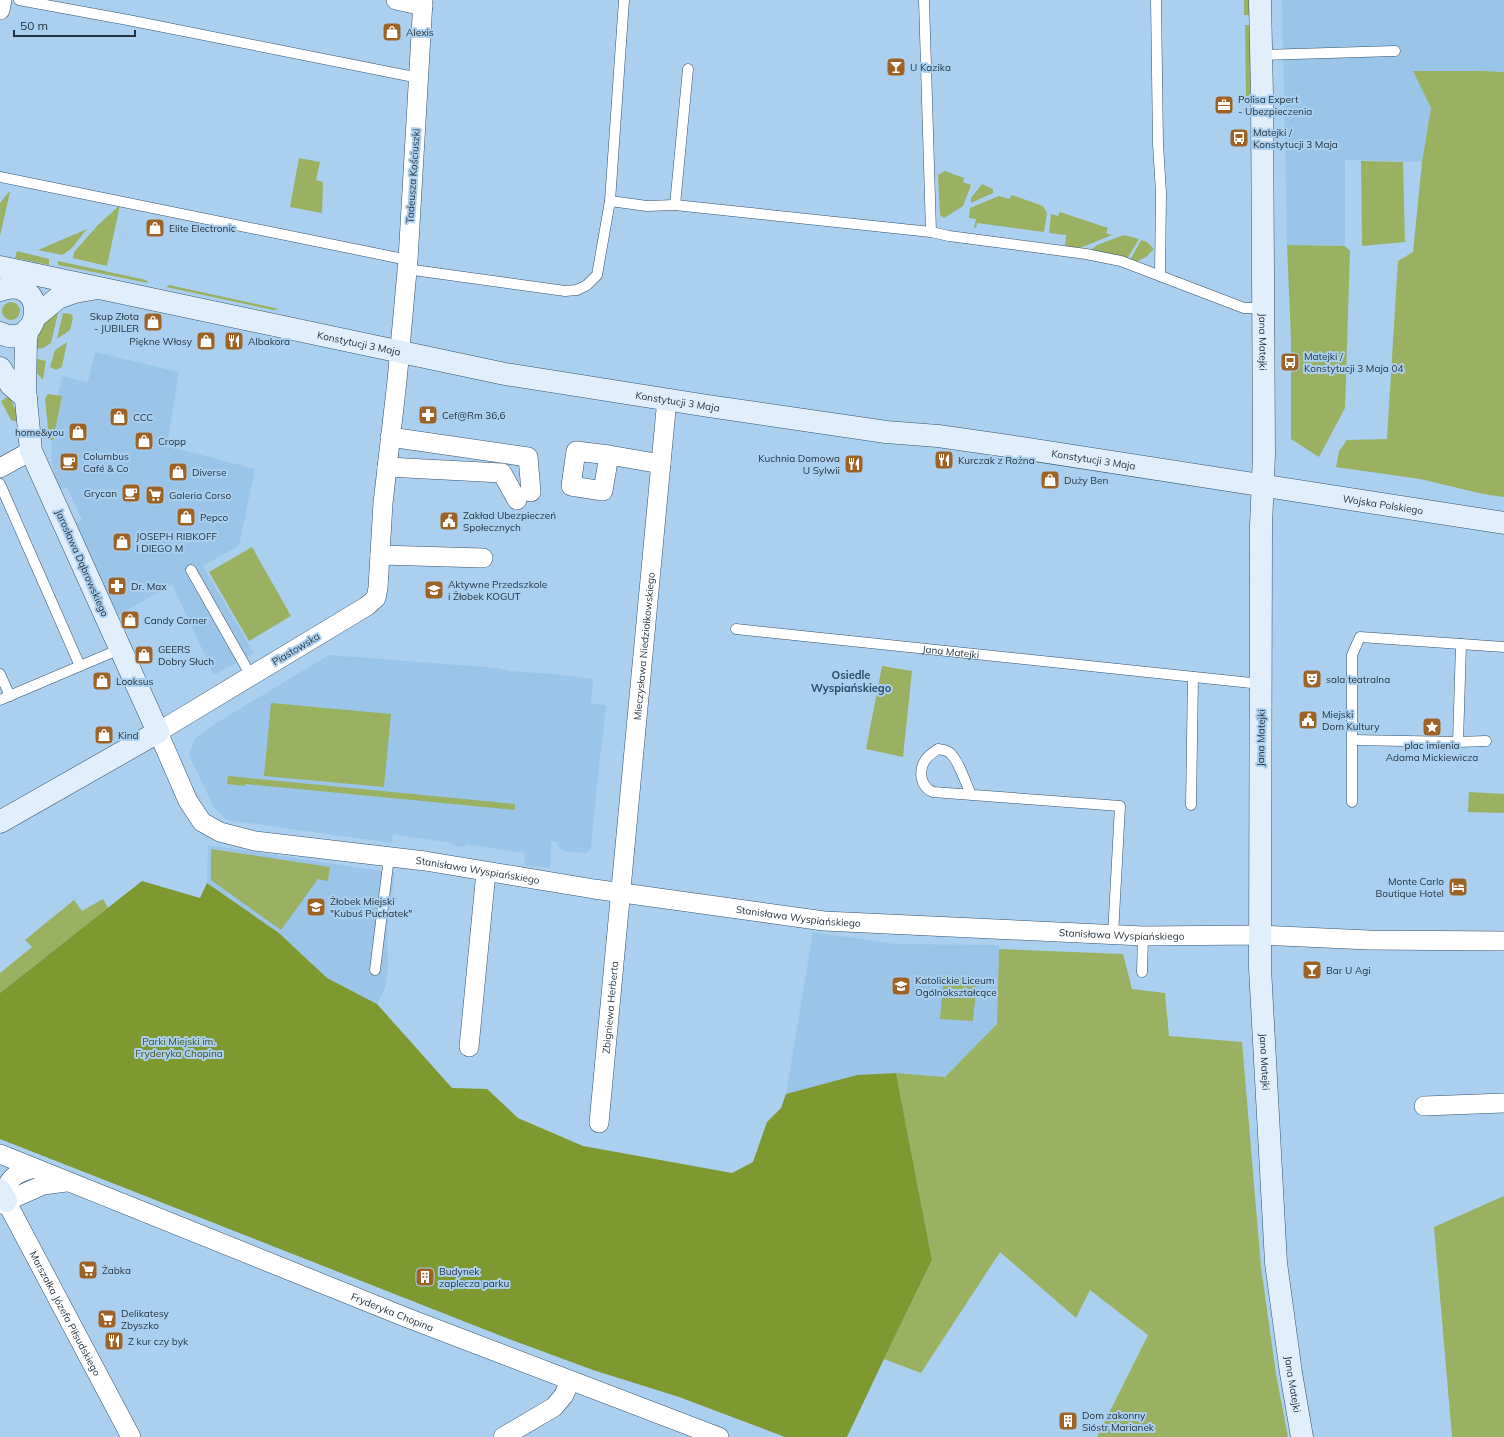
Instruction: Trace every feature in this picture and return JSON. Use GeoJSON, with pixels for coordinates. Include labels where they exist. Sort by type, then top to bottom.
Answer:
{"type":"FeatureCollection","features":[{"type":"Feature","properties":{"kind":"street"},"geometry":{"type":"LineString","coordinates":[[0,10],[2,0]]}},
{"type":"Feature","properties":{"kind":"street"},"geometry":{"type":"LineString","coordinates":[[396,0],[423,3]]}},
{"type":"Feature","properties":{"kind":"street","name":"Jana Matejki"},"geometry":{"type":"LineString","coordinates":[[1260,0],[1264,454],[1262,484],[1260,968],[1276,1263],[1291,1373],[1302,1437]]}},
{"type":"Feature","properties":{"kind":"street","name":"Tadeusza Kościuszki"},"geometry":{"type":"LineString","coordinates":[[400,352],[423,3]]}},
{"type":"Feature","properties":{"kind":"street","name":"Konstytucji 3 Maja"},"geometry":{"type":"LineString","coordinates":[[0,267],[505,374],[886,432],[938,436],[1262,484]]}},
{"type":"Feature","properties":{"kind":"street"},"geometry":{"type":"LineString","coordinates":[[7,288],[32,287],[54,279]]}},
{"type":"Feature","properties":{"kind":"street","name":"Jarosława Dąbrowskiego"},"geometry":{"type":"LineString","coordinates":[[7,288],[30,295],[36,311],[26,338],[26,394],[31,451],[158,732]]}},
{"type":"Feature","properties":{"kind":"street","name":"Konstytucji 3 Maja"},"geometry":{"type":"LineString","coordinates":[[0,334],[13,336],[19,334],[58,298],[75,292],[99,288]]}},
{"type":"Feature","properties":{"kind":"street","name":"Jarosława Dąbrowskiego"},"geometry":{"type":"LineString","coordinates":[[0,334],[8,345],[26,394]]}},
{"type":"Feature","properties":{"kind":"street","name":"Piastowska"},"geometry":{"type":"LineString","coordinates":[[0,822],[158,732],[367,606],[376,598],[378,588],[383,503],[400,352]]}},
{"type":"Feature","properties":{"kind":"street"},"geometry":{"type":"LineString","coordinates":[[0,368],[11,385],[26,394]]}},
{"type":"Feature","properties":{"kind":"street","name":"Mieczysława Niedziałkowskiego"},"geometry":{"type":"LineString","coordinates":[[620,892],[667,399]]}},
{"type":"Feature","properties":{"kind":"street"},"geometry":{"type":"LineString","coordinates":[[387,467],[502,473],[524,496],[528,457],[390,437]]}},
{"type":"Feature","properties":{"kind":"street"},"geometry":{"type":"LineString","coordinates":[[0,468],[31,451]]}},
{"type":"Feature","properties":{"kind":"street"},"geometry":{"type":"LineString","coordinates":[[609,455],[661,464]]}},
{"type":"Feature","properties":{"kind":"street","name":"Wojska Polskiego"},"geometry":{"type":"LineString","coordinates":[[1262,484],[1504,523]]}},
{"type":"Feature","properties":{"kind":"street"},"geometry":{"type":"LineString","coordinates":[[380,555],[483,558]]}},
{"type":"Feature","properties":{"kind":"street","name":"Stanisława Wyspiańskiego"},"geometry":{"type":"LineString","coordinates":[[158,732],[188,801],[202,822],[220,832],[256,841],[389,857],[824,921],[1143,936],[1260,935],[1369,940],[1504,941]]}},
{"type":"Feature","properties":{"kind":"street"},"geometry":{"type":"LineString","coordinates":[[468,1047],[486,872]]}},
{"type":"Feature","properties":{"kind":"street","name":"Zbigniewa Herberta"},"geometry":{"type":"LineString","coordinates":[[599,1123],[620,892]]}},
{"type":"Feature","properties":{"kind":"street"},"geometry":{"type":"LineString","coordinates":[[1424,1106],[1504,1103]]}},
{"type":"Feature","properties":{"kind":"street","name":"Fryderyka Chopina"},"geometry":{"type":"LineString","coordinates":[[0,1154],[405,1317],[719,1437]]}},
{"type":"Feature","properties":{"kind":"street"},"geometry":{"type":"LineString","coordinates":[[3,1198],[6,1188],[19,1172],[34,1168]]}},
{"type":"Feature","properties":{"kind":"street","name":"Fryderyka Chopina"},"geometry":{"type":"LineString","coordinates":[[3,1198],[43,1185],[68,1182]]}},
{"type":"Feature","properties":{"kind":"street","name":"Marszałka Józefa Piłsudskiego"},"geometry":{"type":"LineString","coordinates":[[3,1198],[131,1437]]}},
{"type":"Feature","properties":{"kind":"street"},"geometry":{"type":"LineString","coordinates":[[503,1437],[554,1407],[564,1395],[570,1381]]}},
{"type":"Feature","properties":{"kind":"lane"},"geometry":{"type":"LineString","coordinates":[[19,0],[128,20],[419,78]]}},
{"type":"Feature","properties":{"kind":"lane"},"geometry":{"type":"LineString","coordinates":[[0,177],[407,264],[565,291],[577,290],[597,275],[610,201],[624,0]]}},
{"type":"Feature","properties":{"kind":"lane"},"geometry":{"type":"LineString","coordinates":[[924,0],[931,232]]}},
{"type":"Feature","properties":{"kind":"lane"},"geometry":{"type":"LineString","coordinates":[[1156,0],[1158,144],[1161,193],[1160,276]]}},
{"type":"Feature","properties":{"kind":"lane"},"geometry":{"type":"LineString","coordinates":[[1261,55],[1395,51]]}},
{"type":"Feature","properties":{"kind":"lane"},"geometry":{"type":"LineString","coordinates":[[675,205],[688,69]]}},
{"type":"Feature","properties":{"kind":"lane"},"geometry":{"type":"LineString","coordinates":[[610,201],[647,206],[675,205],[931,232],[949,236],[1086,254],[1121,261],[1244,308],[1263,308]]}},
{"type":"Feature","properties":{"kind":"lane"},"geometry":{"type":"LineString","coordinates":[[0,484],[80,666]]}},
{"type":"Feature","properties":{"kind":"lane"},"geometry":{"type":"LineString","coordinates":[[192,570],[251,676]]}},
{"type":"Feature","properties":{"kind":"lane","name":"Jana Matejki"},"geometry":{"type":"LineString","coordinates":[[736,629],[1261,684]]}},
{"type":"Feature","properties":{"kind":"lane"},"geometry":{"type":"LineString","coordinates":[[1352,802],[1352,656],[1360,637],[1504,647]]}},
{"type":"Feature","properties":{"kind":"lane"},"geometry":{"type":"LineString","coordinates":[[1458,742],[1461,644]]}},
{"type":"Feature","properties":{"kind":"lane"},"geometry":{"type":"LineString","coordinates":[[0,674],[5,698],[120,649]]}},
{"type":"Feature","properties":{"kind":"lane"},"geometry":{"type":"LineString","coordinates":[[1190,805],[1193,677]]}},
{"type":"Feature","properties":{"kind":"lane"},"geometry":{"type":"LineString","coordinates":[[1353,740],[1458,742],[1486,741]]}},
{"type":"Feature","properties":{"kind":"lane"},"geometry":{"type":"LineString","coordinates":[[971,795],[951,754],[945,750],[938,749],[926,759],[921,773],[922,780],[927,790],[933,792],[971,795],[1120,806],[1113,935]]}},
{"type":"Feature","properties":{"kind":"lane"},"geometry":{"type":"LineString","coordinates":[[375,970],[389,857]]}},
{"type":"Feature","properties":{"kind":"lane"},"geometry":{"type":"LineString","coordinates":[[1142,972],[1143,936]]}},
{"type":"Feature","properties":{"kind":"shaded area"},"geometry":{"type":"Polygon","coordinates":[[[1282,0],[1504,0],[1504,72],[1414,72],[1431,108],[1422,162],[1345,160],[1345,246],[1287,245],[1282,0]]]}},
{"type":"Feature","properties":{"kind":"shaded area","name":"Galeria Corso"},"geometry":{"type":"Polygon","coordinates":[[[95,352],[179,372],[167,446],[255,469],[239,546],[203,566],[254,653],[214,675],[172,584],[116,617],[75,523],[82,520],[67,487],[60,490],[57,482],[52,462],[51,448],[56,401],[62,376],[88,382],[95,352]]]}},
{"type":"Feature","properties":{"kind":"shaded area"},"geometry":{"type":"Polygon","coordinates":[[[329,655],[497,668],[510,671],[593,679],[591,704],[606,705],[591,849],[586,853],[564,851],[559,848],[557,842],[551,841],[550,868],[524,865],[525,853],[466,844],[465,847],[452,845],[452,843],[393,834],[392,843],[227,820],[214,808],[189,755],[195,738],[213,725],[329,655]]]}},
{"type":"Feature","properties":{"kind":"shaded area","name":"Żłobek Miejski \"Kubuś Puchatek\""},"geometry":{"type":"Polygon","coordinates":[[[208,845],[395,873],[387,931],[388,969],[385,989],[377,1004],[327,978],[279,933],[207,883],[208,845]]]}},
{"type":"Feature","properties":{"kind":"shaded area","name":"Katolickie Liceum Ogólnokształcące"},"geometry":{"type":"Polygon","coordinates":[[[813,932],[895,944],[999,945],[997,1024],[945,1077],[896,1073],[857,1075],[786,1094],[813,932]]]}},
{"type":"Feature","properties":{"kind":"green space"},"geometry":{"type":"Polygon","coordinates":[[[1244,0],[1250,0],[1250,15],[1244,15],[1244,0]]]}},
{"type":"Feature","properties":{"kind":"green space"},"geometry":{"type":"Polygon","coordinates":[[[1245,25],[1250,25],[1252,79],[1249,100],[1246,100],[1245,25]]]}},
{"type":"Feature","properties":{"kind":"green space"},"geometry":{"type":"Polygon","coordinates":[[[1413,71],[1504,72],[1504,497],[1483,494],[1420,479],[1336,467],[1339,451],[1347,440],[1387,439],[1398,261],[1413,252],[1422,162],[1431,108],[1413,71]]]}},
{"type":"Feature","properties":{"kind":"green space"},"geometry":{"type":"Polygon","coordinates":[[[299,158],[320,162],[316,180],[323,182],[322,213],[290,207],[299,158]]]}},
{"type":"Feature","properties":{"kind":"green space"},"geometry":{"type":"Polygon","coordinates":[[[1361,161],[1403,162],[1405,242],[1362,246],[1361,161]]]}},
{"type":"Feature","properties":{"kind":"green space"},"geometry":{"type":"Polygon","coordinates":[[[945,171],[964,178],[963,182],[971,185],[963,206],[944,218],[940,215],[938,175],[945,171]]]}},
{"type":"Feature","properties":{"kind":"green space"},"geometry":{"type":"Polygon","coordinates":[[[982,184],[993,189],[993,193],[971,203],[971,198],[982,184]]]}},
{"type":"Feature","properties":{"kind":"green space"},"geometry":{"type":"Polygon","coordinates":[[[10,192],[0,236],[0,203],[10,192]]]}},
{"type":"Feature","properties":{"kind":"green space"},"geometry":{"type":"Polygon","coordinates":[[[1012,195],[1043,206],[1047,213],[1044,232],[977,223],[976,228],[974,228],[976,219],[969,218],[970,208],[999,196],[1009,199],[1012,195]]]}},
{"type":"Feature","properties":{"kind":"green space"},"geometry":{"type":"Polygon","coordinates":[[[120,205],[107,266],[73,258],[74,252],[98,225],[120,205]]]}},
{"type":"Feature","properties":{"kind":"green space"},"geometry":{"type":"Polygon","coordinates":[[[1060,212],[1108,228],[1106,233],[1112,235],[1080,248],[1065,246],[1066,235],[1049,233],[1051,214],[1058,216],[1060,212]]]}},
{"type":"Feature","properties":{"kind":"green space"},"geometry":{"type":"Polygon","coordinates":[[[87,229],[71,249],[62,255],[38,250],[87,229]]]}},
{"type":"Feature","properties":{"kind":"green space"},"geometry":{"type":"Polygon","coordinates":[[[1124,235],[1139,239],[1127,259],[1091,250],[1097,245],[1124,235]]]}},
{"type":"Feature","properties":{"kind":"green space"},"geometry":{"type":"Polygon","coordinates":[[[1141,240],[1147,242],[1154,249],[1146,257],[1136,262],[1130,260],[1141,240]]]}},
{"type":"Feature","properties":{"kind":"green space"},"geometry":{"type":"Polygon","coordinates":[[[1287,245],[1345,246],[1350,251],[1345,408],[1319,457],[1291,439],[1291,340],[1287,245]]]}},
{"type":"Feature","properties":{"kind":"green space"},"geometry":{"type":"Polygon","coordinates":[[[17,251],[49,259],[49,265],[15,258],[17,251]]]}},
{"type":"Feature","properties":{"kind":"green space"},"geometry":{"type":"Polygon","coordinates":[[[58,261],[146,280],[148,283],[58,265],[58,261]]]}},
{"type":"Feature","properties":{"kind":"green space"},"geometry":{"type":"Polygon","coordinates":[[[169,285],[279,309],[273,310],[166,287],[169,285]]]}},
{"type":"Feature","properties":{"kind":"green space"},"geometry":{"type":"Polygon","coordinates":[[[7,302],[15,302],[20,307],[18,318],[15,320],[7,320],[2,315],[2,307],[7,302]]]}},
{"type":"Feature","properties":{"kind":"green space"},"geometry":{"type":"Polygon","coordinates":[[[57,307],[58,313],[51,343],[43,348],[33,349],[37,331],[57,307]]]}},
{"type":"Feature","properties":{"kind":"green space"},"geometry":{"type":"Polygon","coordinates":[[[63,313],[71,314],[73,318],[70,330],[57,339],[63,313]]]}},
{"type":"Feature","properties":{"kind":"green space"},"geometry":{"type":"Polygon","coordinates":[[[67,342],[62,367],[56,370],[50,367],[55,350],[67,342]]]}},
{"type":"Feature","properties":{"kind":"green space"},"geometry":{"type":"Polygon","coordinates":[[[34,358],[46,361],[43,380],[36,372],[34,358]]]}},
{"type":"Feature","properties":{"kind":"green space"},"geometry":{"type":"Polygon","coordinates":[[[48,394],[62,396],[53,440],[49,440],[45,398],[48,394]]]}},
{"type":"Feature","properties":{"kind":"green space"},"geometry":{"type":"Polygon","coordinates":[[[9,396],[18,415],[19,422],[11,420],[1,401],[9,396]]]}},
{"type":"Feature","properties":{"kind":"green space"},"geometry":{"type":"Polygon","coordinates":[[[252,547],[291,616],[249,641],[209,572],[252,547]]]}},
{"type":"Feature","properties":{"kind":"green space"},"geometry":{"type":"Polygon","coordinates":[[[882,666],[912,671],[903,757],[866,749],[882,666]]]}},
{"type":"Feature","properties":{"kind":"green space"},"geometry":{"type":"Polygon","coordinates":[[[271,703],[391,714],[384,787],[264,776],[271,703]]]}},
{"type":"Feature","properties":{"kind":"green space"},"geometry":{"type":"Polygon","coordinates":[[[228,776],[515,804],[515,810],[245,784],[245,786],[227,784],[228,776]]]}},
{"type":"Feature","properties":{"kind":"green space"},"geometry":{"type":"Polygon","coordinates":[[[1469,792],[1504,794],[1504,813],[1468,812],[1469,792]]]}},
{"type":"Feature","properties":{"kind":"green space"},"geometry":{"type":"Polygon","coordinates":[[[211,849],[330,867],[328,881],[318,879],[281,930],[211,880],[211,849]]]}},
{"type":"Feature","properties":{"kind":"green space","name":"Parki Miejski im. Fryderyka Chopina"},"geometry":{"type":"Polygon","coordinates":[[[142,881],[200,898],[207,883],[279,933],[327,978],[377,1004],[452,1088],[487,1089],[518,1118],[583,1146],[732,1173],[753,1162],[767,1122],[781,1108],[786,1094],[857,1075],[896,1073],[932,1260],[847,1437],[785,1437],[679,1397],[593,1370],[509,1339],[0,1139],[0,993],[142,881]]]}},
{"type":"Feature","properties":{"kind":"green space"},"geometry":{"type":"Polygon","coordinates":[[[103,899],[108,908],[0,993],[0,973],[32,947],[25,940],[74,900],[82,911],[103,899]]]}},
{"type":"Feature","properties":{"kind":"green space"},"geometry":{"type":"Polygon","coordinates":[[[999,949],[1123,954],[1132,989],[1165,993],[1169,1036],[1242,1042],[1261,1267],[1276,1374],[1288,1437],[1097,1437],[1148,1335],[1090,1290],[1076,1318],[1000,1252],[921,1373],[884,1359],[932,1260],[896,1073],[945,1077],[997,1024],[999,949]]]}},
{"type":"Feature","properties":{"kind":"green space"},"geometry":{"type":"Polygon","coordinates":[[[944,976],[977,979],[973,1021],[940,1019],[944,976]]]}},
{"type":"Feature","properties":{"kind":"green space"},"geometry":{"type":"Polygon","coordinates":[[[1504,1196],[1504,1437],[1452,1437],[1434,1227],[1504,1196]]]}},
{"type":"Feature","properties":{"kind":"place","name":"Alexis"},"geometry":{"type":"Point","coordinates":[392,32]}},
{"type":"Feature","properties":{"kind":"place","name":"U Kazika"},"geometry":{"type":"Point","coordinates":[896,67]}},
{"type":"Feature","properties":{"kind":"place","name":"Polisa Expert - Ubezpieczenia"},"geometry":{"type":"Point","coordinates":[1224,105]}},
{"type":"Feature","properties":{"kind":"place","name":"Matejki / Konstytucji 3 Maja"},"geometry":{"type":"Point","coordinates":[1239,138]}},
{"type":"Feature","properties":{"kind":"place","name":"Elite Electronic"},"geometry":{"type":"Point","coordinates":[155,228]}},
{"type":"Feature","properties":{"kind":"place","name":"Skup Złota - JUBILER"},"geometry":{"type":"Point","coordinates":[153,322]}},
{"type":"Feature","properties":{"kind":"place","name":"Piękne Włosy"},"geometry":{"type":"Point","coordinates":[206,341]}},
{"type":"Feature","properties":{"kind":"place","name":"Albakora"},"geometry":{"type":"Point","coordinates":[234,341]}},
{"type":"Feature","properties":{"kind":"place","name":"Matejki / Konstytucji 3 Maja 04"},"geometry":{"type":"Point","coordinates":[1290,362]}},
{"type":"Feature","properties":{"kind":"place","name":"Cef@Rm 36,6"},"geometry":{"type":"Point","coordinates":[428,415]}},
{"type":"Feature","properties":{"kind":"place","name":"CCC"},"geometry":{"type":"Point","coordinates":[119,417]}},
{"type":"Feature","properties":{"kind":"place","name":"home&you"},"geometry":{"type":"Point","coordinates":[78,432]}},
{"type":"Feature","properties":{"kind":"place","name":"Cropp"},"geometry":{"type":"Point","coordinates":[144,441]}},
{"type":"Feature","properties":{"kind":"place","name":"Kurczak z Rożna"},"geometry":{"type":"Point","coordinates":[944,460]}},
{"type":"Feature","properties":{"kind":"place","name":"Columbus Café & Co"},"geometry":{"type":"Point","coordinates":[69,462]}},
{"type":"Feature","properties":{"kind":"place","name":"Kuchnia Domowa U Sylwii"},"geometry":{"type":"Point","coordinates":[854,464]}},
{"type":"Feature","properties":{"kind":"place","name":"Diverse"},"geometry":{"type":"Point","coordinates":[178,472]}},
{"type":"Feature","properties":{"kind":"place","name":"Duży Ben"},"geometry":{"type":"Point","coordinates":[1050,480]}},
{"type":"Feature","properties":{"kind":"place","name":"Grycan"},"geometry":{"type":"Point","coordinates":[131,493]}},
{"type":"Feature","properties":{"kind":"place","name":"Galeria Corso"},"geometry":{"type":"Point","coordinates":[155,495]}},
{"type":"Feature","properties":{"kind":"place","name":"Pepco"},"geometry":{"type":"Point","coordinates":[186,517]}},
{"type":"Feature","properties":{"kind":"place","name":"Zakład Ubezpieczeń Społecznych"},"geometry":{"type":"Point","coordinates":[449,521]}},
{"type":"Feature","properties":{"kind":"place","name":"JOSEPH RIBKOFF I DIEGO M"},"geometry":{"type":"Point","coordinates":[122,542]}},
{"type":"Feature","properties":{"kind":"place","name":"Dr. Max"},"geometry":{"type":"Point","coordinates":[117,586]}},
{"type":"Feature","properties":{"kind":"place","name":"Aktywne Przedszkole i Żłobek KOGUT"},"geometry":{"type":"Point","coordinates":[434,590]}},
{"type":"Feature","properties":{"kind":"place","name":"Candy Corner"},"geometry":{"type":"Point","coordinates":[130,620]}},
{"type":"Feature","properties":{"kind":"place","name":"GEERS Dobry Słuch"},"geometry":{"type":"Point","coordinates":[144,655]}},
{"type":"Feature","properties":{"kind":"place","name":"sala teatralna"},"geometry":{"type":"Point","coordinates":[1312,679]}},
{"type":"Feature","properties":{"kind":"place","name":"Looksus"},"geometry":{"type":"Point","coordinates":[102,681]}},
{"type":"Feature","properties":{"kind":"place","name":"Miejski Dom Kultury"},"geometry":{"type":"Point","coordinates":[1308,720]}},
{"type":"Feature","properties":{"kind":"place","name":"plac imienia Adama Mickiewicza"},"geometry":{"type":"Point","coordinates":[1432,727]}},
{"type":"Feature","properties":{"kind":"place","name":"Kind"},"geometry":{"type":"Point","coordinates":[104,735]}},
{"type":"Feature","properties":{"kind":"place","name":"Monte Carlo Boutique Hotel"},"geometry":{"type":"Point","coordinates":[1458,887]}},
{"type":"Feature","properties":{"kind":"place","name":"Żłobek Miejski \"Kubuś Puchatek\""},"geometry":{"type":"Point","coordinates":[316,907]}},
{"type":"Feature","properties":{"kind":"place","name":"Bar U Agi"},"geometry":{"type":"Point","coordinates":[1312,970]}},
{"type":"Feature","properties":{"kind":"place","name":"Katolickie Liceum Ogólnokształcące"},"geometry":{"type":"Point","coordinates":[901,986]}},
{"type":"Feature","properties":{"kind":"place","name":"Żabka"},"geometry":{"type":"Point","coordinates":[88,1270]}},
{"type":"Feature","properties":{"kind":"place","name":"Budynek zaplecza parku"},"geometry":{"type":"Point","coordinates":[425,1277]}},
{"type":"Feature","properties":{"kind":"place","name":"Delikatesy Zbyszko"},"geometry":{"type":"Point","coordinates":[107,1319]}},
{"type":"Feature","properties":{"kind":"place","name":"Z kur czy byk"},"geometry":{"type":"Point","coordinates":[114,1341]}},
{"type":"Feature","properties":{"kind":"place","name":"Dom zakonny Sióstr Marianek"},"geometry":{"type":"Point","coordinates":[1068,1421]}},
{"type":"Feature","properties":{"kind":"district","name":"Osiedle Wyspiańskiego"},"geometry":{"type":"Point","coordinates":[851,681]}}]}
